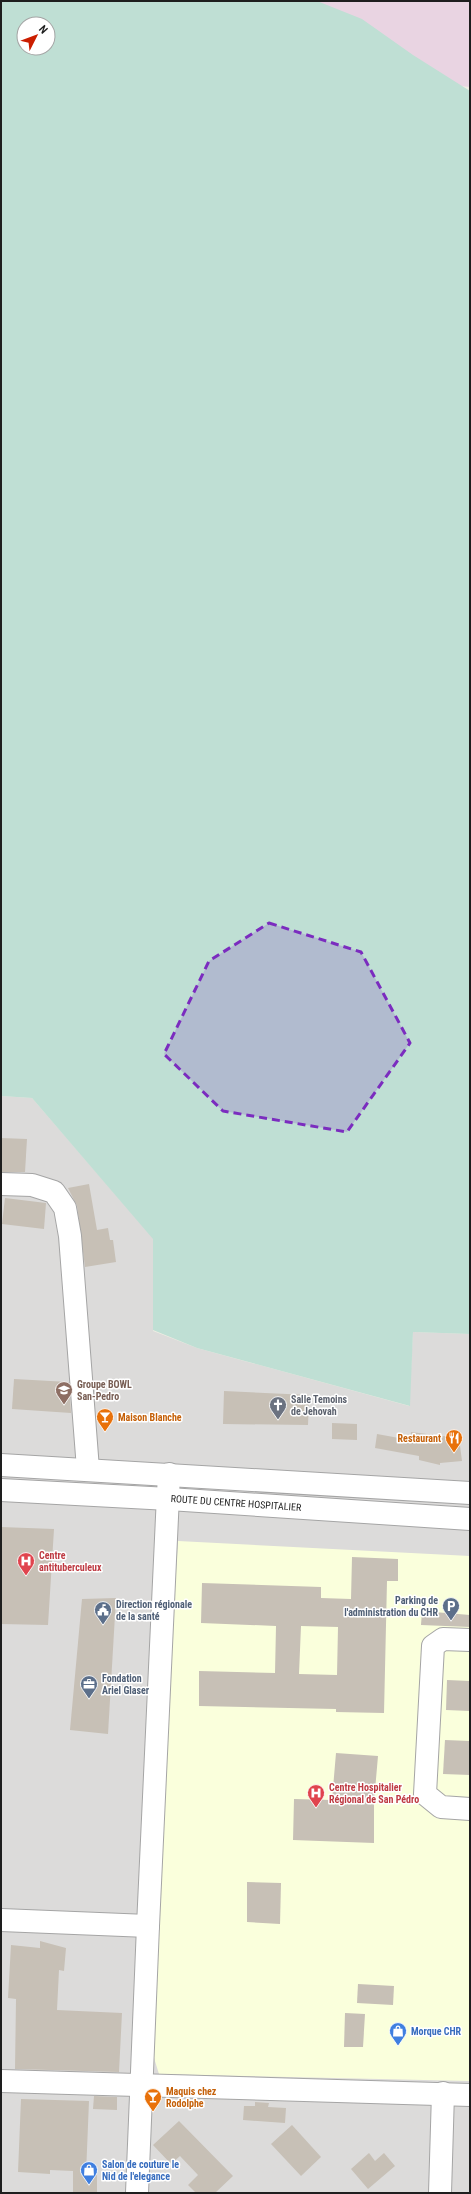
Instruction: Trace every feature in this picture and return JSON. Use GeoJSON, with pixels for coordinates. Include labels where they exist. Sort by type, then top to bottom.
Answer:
{"type":"FeatureCollection","features":[{"type":"Feature","properties":{"kind":"street"},"geometry":{"type":"LineString","coordinates":[[1,1184],[32,1185],[54,1192],[65,1208],[70,1236],[88,1469]]}},
{"type":"Feature","properties":{"kind":"street"},"geometry":{"type":"LineString","coordinates":[[1,1465],[470,1493]]}},
{"type":"Feature","properties":{"kind":"street"},"geometry":{"type":"LineString","coordinates":[[138,2193],[148,1926],[169,1474]]}},
{"type":"Feature","properties":{"kind":"street","name":"ROUTE DU CENTRE HOSPITALIER"},"geometry":{"type":"LineString","coordinates":[[1,1490],[168,1498],[470,1519]]}},
{"type":"Feature","properties":{"kind":"street"},"geometry":{"type":"LineString","coordinates":[[470,1640],[443,1639],[433,1646],[425,1794],[441,1807],[470,1809]]}},
{"type":"Feature","properties":{"kind":"street"},"geometry":{"type":"LineString","coordinates":[[1,1920],[148,1926]]}},
{"type":"Feature","properties":{"kind":"street"},"geometry":{"type":"LineString","coordinates":[[1,2081],[470,2094]]}},
{"type":"Feature","properties":{"kind":"street"},"geometry":{"type":"LineString","coordinates":[[440,2193],[443,2093]]}},
{"type":"Feature","properties":{"kind":"highlighted area"},"geometry":{"type":"Polygon","coordinates":[[[269,923],[361,952],[410,1043],[347,1132],[223,1111],[164,1054],[209,961],[269,923]]]}},
{"type":"Feature","properties":{"kind":"shaded area"},"geometry":{"type":"Polygon","coordinates":[[[1,1],[317,1],[362,19],[413,55],[470,91],[470,1334],[413,1332],[410,1406],[197,1348],[153,1330],[153,1239],[32,1098],[1,1096],[1,1]]]}},
{"type":"Feature","properties":{"kind":"shaded area"},"geometry":{"type":"Polygon","coordinates":[[[252,1],[470,1],[470,87],[276,67],[252,1]]]}},
{"type":"Feature","properties":{"kind":"shaded area"},"geometry":{"type":"Polygon","coordinates":[[[1,1096],[32,1098],[154,1239],[153,1331],[197,1348],[409,1406],[413,1332],[470,1334],[470,2193],[1,2193],[1,1096]]]}},
{"type":"Feature","properties":{"kind":"shaded area","name":"Centre Hospitalier Régional de San Pédro"},"geometry":{"type":"Polygon","coordinates":[[[178,1541],[470,1556],[470,2081],[159,2074],[150,2045],[162,1792],[178,1541]]]}},
{"type":"Feature","properties":{"kind":"building"},"geometry":{"type":"Polygon","coordinates":[[[1,1138],[27,1139],[25,1172],[1,1172],[1,1138]]]}},
{"type":"Feature","properties":{"kind":"building"},"geometry":{"type":"Polygon","coordinates":[[[89,1184],[97,1230],[108,1228],[110,1240],[113,1240],[116,1262],[85,1267],[77,1206],[68,1188],[89,1184]]]}},
{"type":"Feature","properties":{"kind":"building"},"geometry":{"type":"Polygon","coordinates":[[[5,1198],[46,1203],[44,1229],[2,1224],[5,1198]]]}},
{"type":"Feature","properties":{"kind":"building"},"geometry":{"type":"Polygon","coordinates":[[[14,1379],[69,1382],[71,1413],[12,1409],[14,1379]]]}},
{"type":"Feature","properties":{"kind":"building"},"geometry":{"type":"Polygon","coordinates":[[[224,1391],[309,1395],[308,1425],[223,1424],[224,1391]]]}},
{"type":"Feature","properties":{"kind":"building"},"geometry":{"type":"Polygon","coordinates":[[[332,1423],[357,1424],[357,1440],[332,1439],[332,1423]]]}},
{"type":"Feature","properties":{"kind":"building"},"geometry":{"type":"Polygon","coordinates":[[[411,1432],[459,1438],[462,1461],[440,1463],[440,1465],[419,1460],[419,1456],[375,1448],[377,1434],[410,1440],[411,1432]]]}},
{"type":"Feature","properties":{"kind":"building","name":"Centre antituberculeux"},"geometry":{"type":"Polygon","coordinates":[[[1,1527],[54,1529],[48,1625],[1,1624],[1,1527]]]}},
{"type":"Feature","properties":{"kind":"building"},"geometry":{"type":"Polygon","coordinates":[[[352,1557],[398,1559],[398,1581],[387,1581],[384,1713],[336,1712],[336,1709],[199,1706],[199,1671],[275,1673],[276,1626],[201,1623],[202,1583],[321,1587],[321,1598],[351,1599],[352,1557]],[[301,1626],[299,1674],[337,1675],[338,1627],[301,1626]]]}},
{"type":"Feature","properties":{"kind":"building"},"geometry":{"type":"Polygon","coordinates":[[[116,1598],[108,1734],[70,1730],[82,1599],[116,1598]]]}},
{"type":"Feature","properties":{"kind":"building"},"geometry":{"type":"Polygon","coordinates":[[[422,1611],[470,1615],[470,1627],[421,1625],[422,1611]]]}},
{"type":"Feature","properties":{"kind":"building"},"geometry":{"type":"Polygon","coordinates":[[[447,1680],[470,1681],[470,1711],[446,1710],[447,1680]]]}},
{"type":"Feature","properties":{"kind":"building"},"geometry":{"type":"Polygon","coordinates":[[[445,1740],[470,1741],[470,1775],[443,1774],[445,1740]]]}},
{"type":"Feature","properties":{"kind":"building"},"geometry":{"type":"Polygon","coordinates":[[[336,1753],[378,1756],[374,1802],[374,1843],[293,1840],[294,1799],[332,1800],[336,1753]]]}},
{"type":"Feature","properties":{"kind":"building"},"geometry":{"type":"Polygon","coordinates":[[[247,1882],[281,1883],[280,1924],[247,1922],[247,1882]]]}},
{"type":"Feature","properties":{"kind":"building"},"geometry":{"type":"Polygon","coordinates":[[[40,1941],[66,1948],[64,1971],[59,1970],[57,2010],[122,2013],[119,2072],[15,2069],[16,1999],[8,1998],[11,1945],[40,1948],[40,1941]]]}},
{"type":"Feature","properties":{"kind":"building"},"geometry":{"type":"Polygon","coordinates":[[[358,1984],[394,1986],[393,2005],[357,2003],[358,1984]]]}},
{"type":"Feature","properties":{"kind":"building"},"geometry":{"type":"Polygon","coordinates":[[[345,2013],[365,2014],[363,2047],[344,2047],[345,2013]]]}},
{"type":"Feature","properties":{"kind":"building"},"geometry":{"type":"Polygon","coordinates":[[[94,2096],[117,2097],[117,2110],[93,2109],[94,2096]]]}},
{"type":"Feature","properties":{"kind":"building"},"geometry":{"type":"Polygon","coordinates":[[[21,2099],[89,2101],[86,2174],[97,2175],[97,2193],[73,2193],[73,2171],[50,2170],[50,2174],[18,2172],[21,2099]]]}},
{"type":"Feature","properties":{"kind":"building"},"geometry":{"type":"Polygon","coordinates":[[[255,2102],[269,2103],[268,2107],[286,2108],[285,2123],[243,2120],[244,2106],[255,2106],[255,2102]]]}},
{"type":"Feature","properties":{"kind":"building"},"geometry":{"type":"Polygon","coordinates":[[[179,2121],[233,2176],[215,2193],[196,2193],[188,2185],[198,2175],[180,2156],[171,2164],[153,2145],[179,2121]]]}},
{"type":"Feature","properties":{"kind":"building"},"geometry":{"type":"Polygon","coordinates":[[[292,2125],[321,2157],[301,2176],[271,2144],[292,2125]]]}},
{"type":"Feature","properties":{"kind":"building"},"geometry":{"type":"Polygon","coordinates":[[[369,2153],[375,2161],[384,2153],[395,2166],[368,2189],[351,2169],[369,2153]]]}},
{"type":"Feature","properties":{"kind":"place","name":"Groupe BOWL San-Pedro"},"geometry":{"type":"Point","coordinates":[64,1405]}},
{"type":"Feature","properties":{"kind":"place","name":"Salle Temoins de Jehovah"},"geometry":{"type":"Point","coordinates":[278,1420]}},
{"type":"Feature","properties":{"kind":"place","name":"Maison Blanche"},"geometry":{"type":"Point","coordinates":[105,1432]}},
{"type":"Feature","properties":{"kind":"place","name":"Restaurant"},"geometry":{"type":"Point","coordinates":[454,1453]}},
{"type":"Feature","properties":{"kind":"place","name":"Centre antituberculeux"},"geometry":{"type":"Point","coordinates":[26,1576]}},
{"type":"Feature","properties":{"kind":"place","name":"Parking de l'administration du CHR"},"geometry":{"type":"Point","coordinates":[451,1621]}},
{"type":"Feature","properties":{"kind":"place","name":"Direction régionale de la santé"},"geometry":{"type":"Point","coordinates":[103,1625]}},
{"type":"Feature","properties":{"kind":"place","name":"Fondation Ariel Glaser"},"geometry":{"type":"Point","coordinates":[89,1699]}},
{"type":"Feature","properties":{"kind":"place","name":"Centre Hospitalier Régional de San Pédro"},"geometry":{"type":"Point","coordinates":[316,1808]}},
{"type":"Feature","properties":{"kind":"place","name":"Morque CHR"},"geometry":{"type":"Point","coordinates":[398,2046]}},
{"type":"Feature","properties":{"kind":"place","name":"Maquis chez Rodolphe"},"geometry":{"type":"Point","coordinates":[153,2112]}},
{"type":"Feature","properties":{"kind":"place","name":"Salon de couture le Nid de l'elegance"},"geometry":{"type":"Point","coordinates":[89,2185]}}]}
